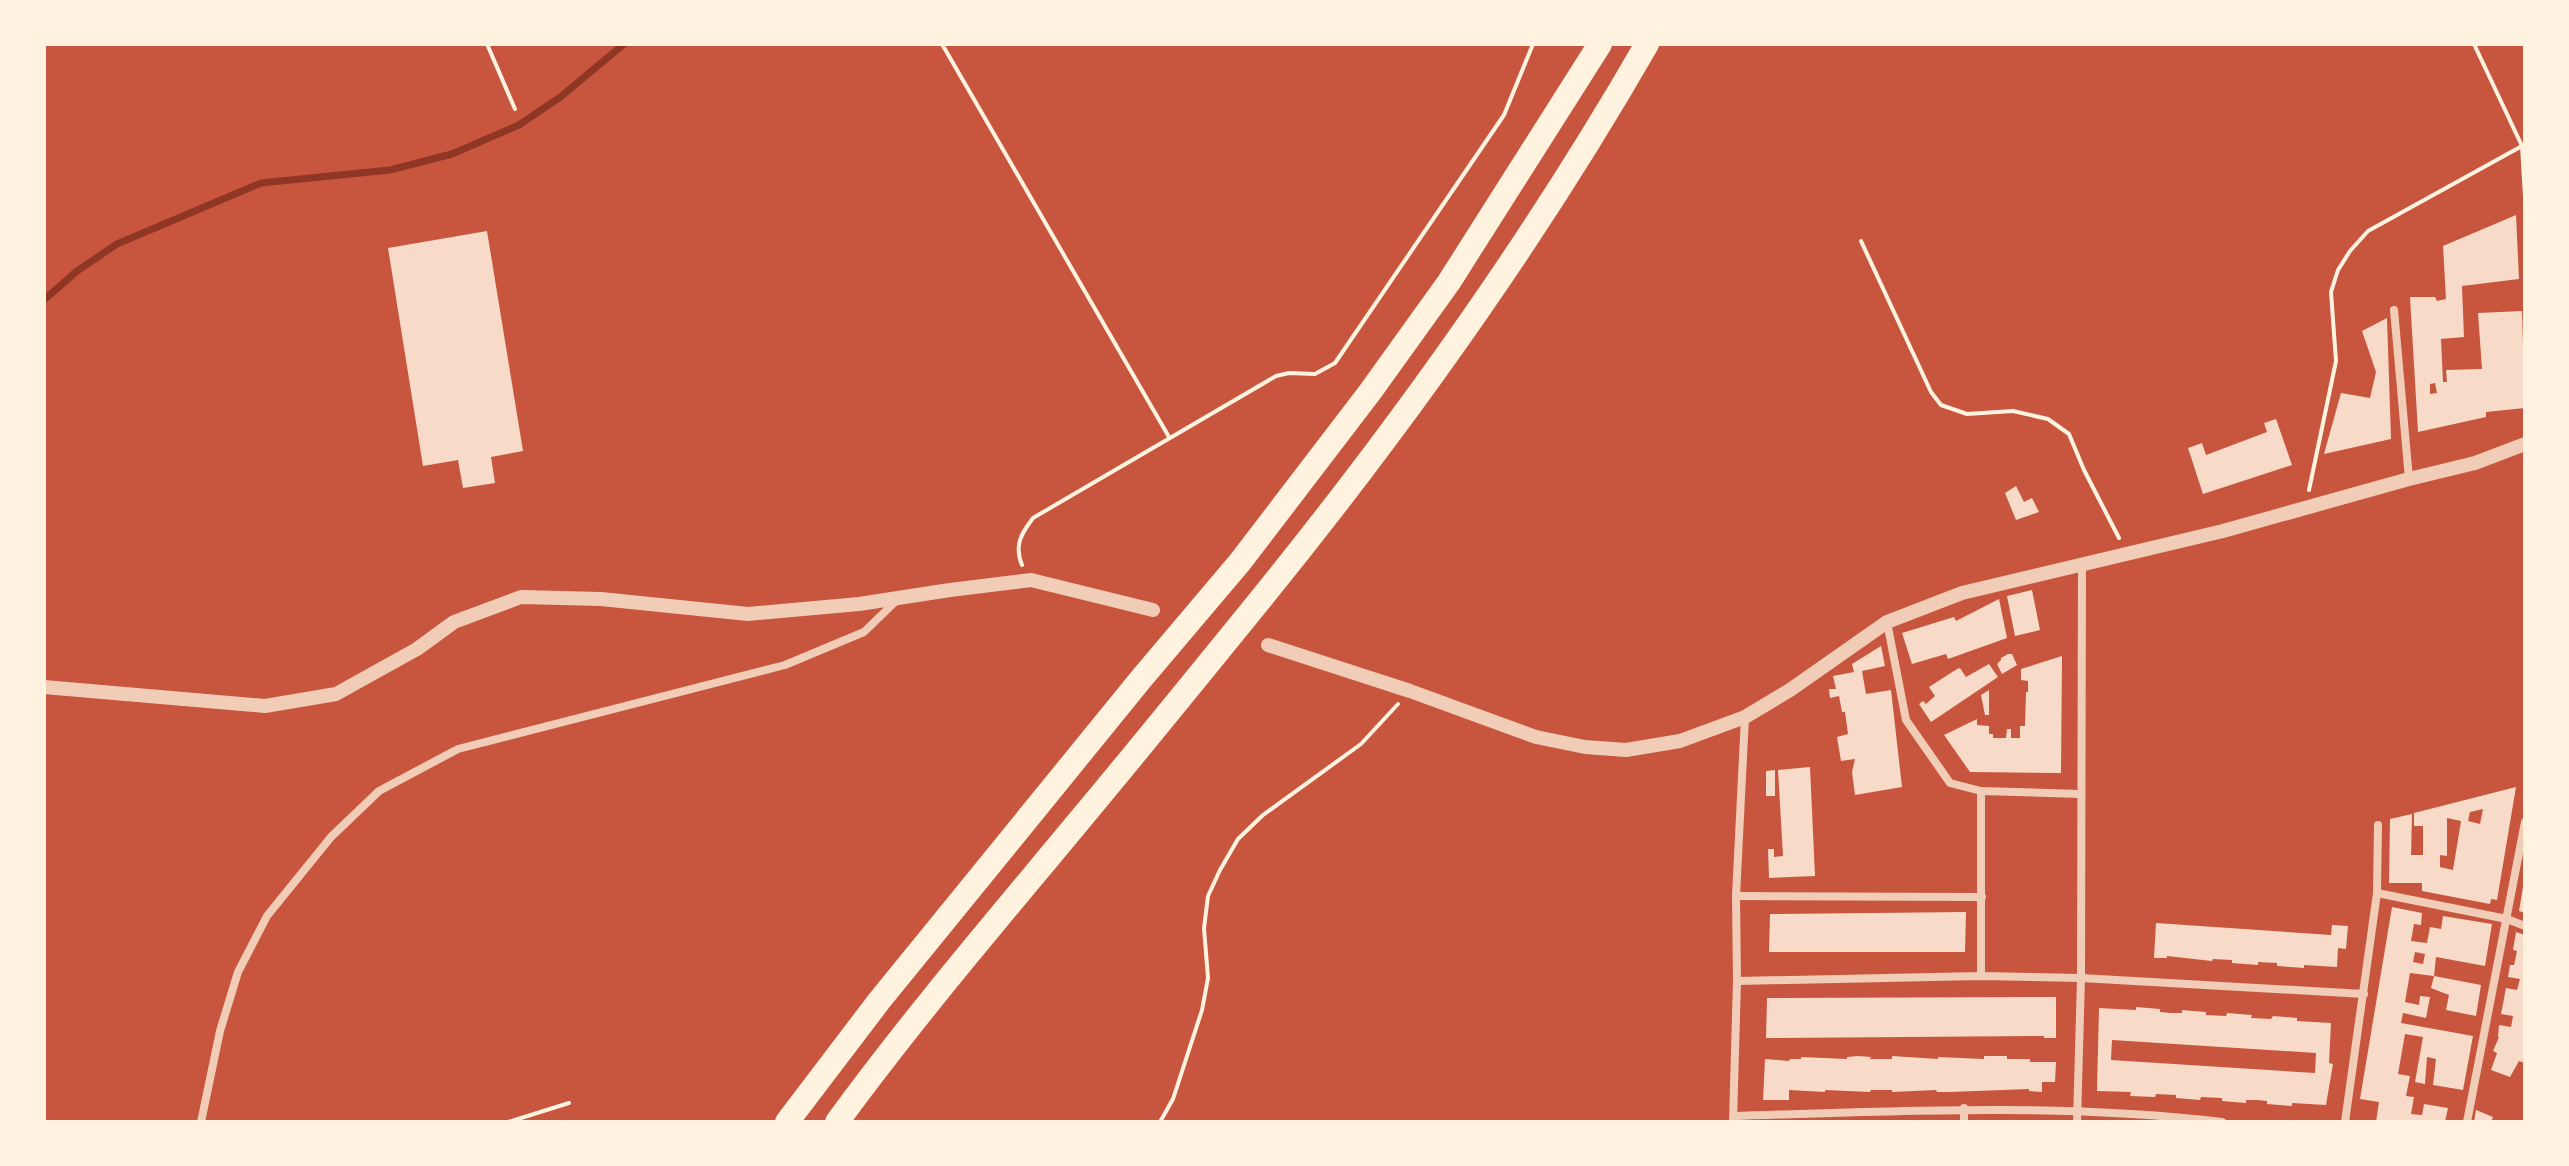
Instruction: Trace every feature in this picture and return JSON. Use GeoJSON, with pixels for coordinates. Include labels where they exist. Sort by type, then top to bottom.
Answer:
{"type":"FeatureCollection","features":[{"type":"Feature","properties":{"kind":"highway"},"geometry":{"type":"LineString","coordinates":[[787,1122],[889,989],[1240,562],[1370,392],[1449,282],[1600,44]]}},
{"type":"Feature","properties":{"kind":"highway"},"geometry":{"type":"LineString","coordinates":[[837,1122],[963,961],[1261,599],[1378,446],[1501,276],[1647,44]]}},
{"type":"Feature","properties":{"kind":"street"},"geometry":{"type":"LineString","coordinates":[[2394,310],[2409,479]]}},
{"type":"Feature","properties":{"kind":"street"},"geometry":{"type":"LineString","coordinates":[[1268,645],[1410,691],[1536,737],[1585,747],[1626,750],[1680,741],[1745,717],[1790,690],[1887,622],[1962,593],[2223,531],[2475,463],[2525,444]]}},
{"type":"Feature","properties":{"kind":"street"},"geometry":{"type":"LineString","coordinates":[[2077,1122],[2081,978],[2082,566]]}},
{"type":"Feature","properties":{"kind":"street"},"geometry":{"type":"LineString","coordinates":[[44,687],[265,706],[336,694],[417,649],[454,622],[521,597],[601,599],[748,614],[859,604],[1031,580],[1153,610]]}},
{"type":"Feature","properties":{"kind":"street"},"geometry":{"type":"LineString","coordinates":[[201,1122],[220,1031],[238,972],[267,916],[331,837],[379,791],[458,749],[798,660],[864,632],[900,598]]}},
{"type":"Feature","properties":{"kind":"street"},"geometry":{"type":"LineString","coordinates":[[1887,622],[1906,720],[1950,783],[1981,791],[2080,794]]}},
{"type":"Feature","properties":{"kind":"street"},"geometry":{"type":"LineString","coordinates":[[1745,717],[1736,896],[1734,1119],[1964,1108],[2078,1110],[2222,1122]]}},
{"type":"Feature","properties":{"kind":"street"},"geometry":{"type":"LineString","coordinates":[[1981,791],[1981,976]]}},
{"type":"Feature","properties":{"kind":"street"},"geometry":{"type":"LineString","coordinates":[[2467,1122],[2525,822]]}},
{"type":"Feature","properties":{"kind":"street"},"geometry":{"type":"LineString","coordinates":[[2345,1122],[2377,893],[2378,825]]}},
{"type":"Feature","properties":{"kind":"street"},"geometry":{"type":"LineString","coordinates":[[2377,893],[2507,919],[2525,926]]}},
{"type":"Feature","properties":{"kind":"street"},"geometry":{"type":"LineString","coordinates":[[1736,896],[1982,897]]}},
{"type":"Feature","properties":{"kind":"street"},"geometry":{"type":"LineString","coordinates":[[1737,981],[1981,976],[2081,978],[2364,994]]}},
{"type":"Feature","properties":{"kind":"street"},"geometry":{"type":"LineString","coordinates":[[1964,1108],[1964,1122]]}},
{"type":"Feature","properties":{"kind":"path"},"geometry":{"type":"LineString","coordinates":[[487,44],[515,109]]}},
{"type":"Feature","properties":{"kind":"path"},"geometry":{"type":"LineString","coordinates":[[942,44],[1169,437]]}},
{"type":"Feature","properties":{"kind":"path"},"geometry":{"type":"LineString","coordinates":[[1031,580],[1019,560],[1018,539],[1033,518],[1276,376],[1315,374],[1335,363],[1504,115],[1533,44]]}},
{"type":"Feature","properties":{"kind":"path"},"geometry":{"type":"LineString","coordinates":[[2474,44],[2522,146],[2525,197]]}},
{"type":"Feature","properties":{"kind":"path"},"geometry":{"type":"LineString","coordinates":[[2305,507],[2336,361],[2331,292],[2338,270],[2368,231],[2522,146]]}},
{"type":"Feature","properties":{"kind":"path"},"geometry":{"type":"LineString","coordinates":[[1861,241],[1931,392],[1941,405],[1967,414],[2013,411],[2048,419],[2069,434],[2127,555]]}},
{"type":"Feature","properties":{"kind":"path"},"geometry":{"type":"LineString","coordinates":[[1160,1122],[1173,1099],[1202,1010],[1208,978],[1204,928],[1208,896],[1220,870],[1238,839],[1263,815],[1361,744],[1410,691]]}},
{"type":"Feature","properties":{"kind":"path"},"geometry":{"type":"LineString","coordinates":[[508,1122],[569,1103]]}},
{"type":"Feature","properties":{"kind":"building"},"geometry":{"type":"Polygon","coordinates":[[[2516,215],[2519,279],[2462,286],[2464,337],[2441,339],[2443,382],[2447,382],[2446,370],[2482,369],[2478,313],[2522,311],[2525,408],[2486,412],[2486,417],[2418,432],[2410,297],[2435,297],[2437,301],[2446,299],[2443,246],[2516,215]],[[2435,383],[2430,384],[2430,394],[2437,393],[2435,383]]]}},
{"type":"Feature","properties":{"kind":"building"},"geometry":{"type":"Polygon","coordinates":[[[487,231],[523,451],[491,457],[495,483],[463,488],[458,460],[423,466],[388,248],[487,231]]]}},
{"type":"Feature","properties":{"kind":"building"},"geometry":{"type":"Polygon","coordinates":[[[2387,318],[2391,439],[2324,454],[2341,393],[2370,398],[2376,372],[2362,331],[2387,318]]]}},
{"type":"Feature","properties":{"kind":"building"},"geometry":{"type":"Polygon","coordinates":[[[2276,419],[2292,465],[2203,494],[2188,448],[2202,443],[2206,455],[2267,432],[2264,423],[2276,419]]]}},
{"type":"Feature","properties":{"kind":"building"},"geometry":{"type":"Polygon","coordinates":[[[2016,486],[2024,502],[2032,498],[2039,512],[2016,520],[2005,493],[2016,486]]]}},
{"type":"Feature","properties":{"kind":"building"},"geometry":{"type":"Polygon","coordinates":[[[2032,590],[2040,630],[2015,636],[2007,596],[2032,590]]]}},
{"type":"Feature","properties":{"kind":"building"},"geometry":{"type":"Polygon","coordinates":[[[1999,599],[2007,638],[1948,659],[1946,654],[1912,664],[1902,633],[1954,617],[1956,621],[1999,599]]]}},
{"type":"Feature","properties":{"kind":"building"},"geometry":{"type":"Polygon","coordinates":[[[1881,646],[1885,666],[1862,671],[1866,694],[1891,690],[1902,787],[1855,795],[1852,772],[1855,759],[1841,761],[1837,737],[1848,734],[1845,712],[1842,712],[1839,696],[1830,698],[1829,689],[1836,689],[1833,676],[1854,672],[1852,664],[1881,646]]]}},
{"type":"Feature","properties":{"kind":"building"},"geometry":{"type":"Polygon","coordinates":[[[2012,654],[2017,665],[2002,674],[1997,664],[2012,654]]]}},
{"type":"Feature","properties":{"kind":"building"},"geometry":{"type":"Polygon","coordinates":[[[2062,656],[2061,773],[1970,772],[1944,735],[1977,719],[1977,725],[1989,726],[1989,734],[1993,734],[1993,738],[2006,738],[2007,729],[2011,729],[2011,738],[2020,738],[2020,726],[2025,726],[2028,692],[2028,681],[2021,680],[2021,669],[2062,656]]]}},
{"type":"Feature","properties":{"kind":"building"},"geometry":{"type":"Polygon","coordinates":[[[1989,664],[1998,677],[1931,722],[1919,704],[1923,701],[1926,704],[1935,696],[1929,687],[1957,669],[1960,668],[1966,677],[1989,664]]]}},
{"type":"Feature","properties":{"kind":"building"},"geometry":{"type":"Polygon","coordinates":[[[1989,690],[1989,715],[1985,715],[1981,695],[1989,690]]]}},
{"type":"Feature","properties":{"kind":"building"},"geometry":{"type":"Polygon","coordinates":[[[1810,767],[1815,876],[1769,878],[1768,849],[1774,849],[1774,857],[1783,856],[1778,770],[1810,767]]]}},
{"type":"Feature","properties":{"kind":"building"},"geometry":{"type":"Polygon","coordinates":[[[1775,770],[1775,796],[1766,796],[1766,771],[1775,770]]]}},
{"type":"Feature","properties":{"kind":"building"},"geometry":{"type":"Polygon","coordinates":[[[2516,787],[2497,900],[2491,899],[2490,904],[2422,891],[2422,883],[2389,883],[2390,819],[2412,814],[2411,855],[2423,855],[2423,826],[2414,826],[2414,813],[2516,787]],[[2483,809],[2470,812],[2468,821],[2480,824],[2483,809]],[[2447,818],[2447,856],[2440,855],[2440,867],[2453,870],[2461,821],[2447,818]]]}},
{"type":"Feature","properties":{"kind":"building"},"geometry":{"type":"Polygon","coordinates":[[[2525,887],[2525,913],[2519,911],[2525,887]]]}},
{"type":"Feature","properties":{"kind":"building"},"geometry":{"type":"Polygon","coordinates":[[[2392,907],[2422,913],[2421,925],[2414,924],[2411,941],[2427,943],[2430,927],[2441,929],[2443,916],[2492,924],[2485,966],[2436,957],[2434,976],[2410,973],[2405,1002],[2419,1005],[2420,996],[2430,997],[2426,1018],[2403,1013],[2401,1023],[2473,1036],[2463,1090],[2433,1085],[2436,1059],[2427,1057],[2425,1084],[2415,1082],[2423,1037],[2405,1034],[2398,1074],[2410,1076],[2406,1096],[2414,1097],[2411,1114],[2422,1115],[2424,1104],[2448,1108],[2445,1122],[2376,1122],[2379,1102],[2360,1099],[2392,907]],[[2415,952],[2413,962],[2423,964],[2425,954],[2415,952]]]}},
{"type":"Feature","properties":{"kind":"building"},"geometry":{"type":"Polygon","coordinates":[[[1966,912],[1965,952],[1769,952],[1770,914],[1966,912]]]}},
{"type":"Feature","properties":{"kind":"building"},"geometry":{"type":"Polygon","coordinates":[[[2156,923],[2331,935],[2332,925],[2348,926],[2346,949],[2338,948],[2337,967],[2304,965],[2304,968],[2277,966],[2277,963],[2232,963],[2232,960],[2154,958],[2156,923]]]}},
{"type":"Feature","properties":{"kind":"building"},"geometry":{"type":"Polygon","coordinates":[[[2516,932],[2525,935],[2525,1063],[2519,1061],[2510,1077],[2491,1070],[2497,1053],[2493,1051],[2499,1037],[2499,1025],[2511,1027],[2513,1016],[2501,1014],[2506,988],[2517,990],[2520,979],[2508,977],[2517,951],[2513,950],[2516,932]]]}},
{"type":"Feature","properties":{"kind":"building"},"geometry":{"type":"Polygon","coordinates":[[[2434,976],[2481,985],[2476,1016],[2446,1010],[2449,995],[2431,988],[2434,976]]]}},
{"type":"Feature","properties":{"kind":"building"},"geometry":{"type":"Polygon","coordinates":[[[2056,997],[2056,1038],[1766,1038],[1767,998],[2056,997]]]}},
{"type":"Feature","properties":{"kind":"building"},"geometry":{"type":"Polygon","coordinates":[[[2136,1007],[2182,1013],[2182,1010],[2226,1016],[2227,1013],[2271,1019],[2273,1016],[2331,1023],[2329,1063],[2333,1064],[2326,1105],[2292,1103],[2292,1106],[2257,1100],[2246,1100],[2246,1103],[2222,1101],[2222,1098],[2201,1097],[2200,1100],[2176,1098],[2176,1095],[2130,1096],[2131,1092],[2097,1091],[2099,1008],[2136,1010],[2136,1007]],[[2112,1040],[2111,1060],[2315,1073],[2316,1053],[2112,1040]]]}},
{"type":"Feature","properties":{"kind":"building"},"geometry":{"type":"Polygon","coordinates":[[[1858,1056],[1870,1059],[1892,1059],[1892,1056],[1984,1059],[1984,1056],[2007,1056],[2007,1059],[2030,1059],[2030,1062],[2056,1062],[2055,1082],[2042,1082],[2042,1092],[2029,1089],[1949,1092],[1789,1090],[1789,1100],[1763,1100],[1765,1059],[1789,1061],[1801,1057],[1847,1059],[1858,1056]]]}},
{"type":"Feature","properties":{"kind":"building"},"geometry":{"type":"Polygon","coordinates":[[[2476,1110],[2493,1117],[2491,1122],[2474,1122],[2476,1110]]]}},
{"type":"Feature","properties":{"kind":"waterway"},"geometry":{"type":"LineString","coordinates":[[44,300],[77,271],[117,244],[261,183],[390,170],[452,154],[519,125],[559,98],[624,44]]}}]}
